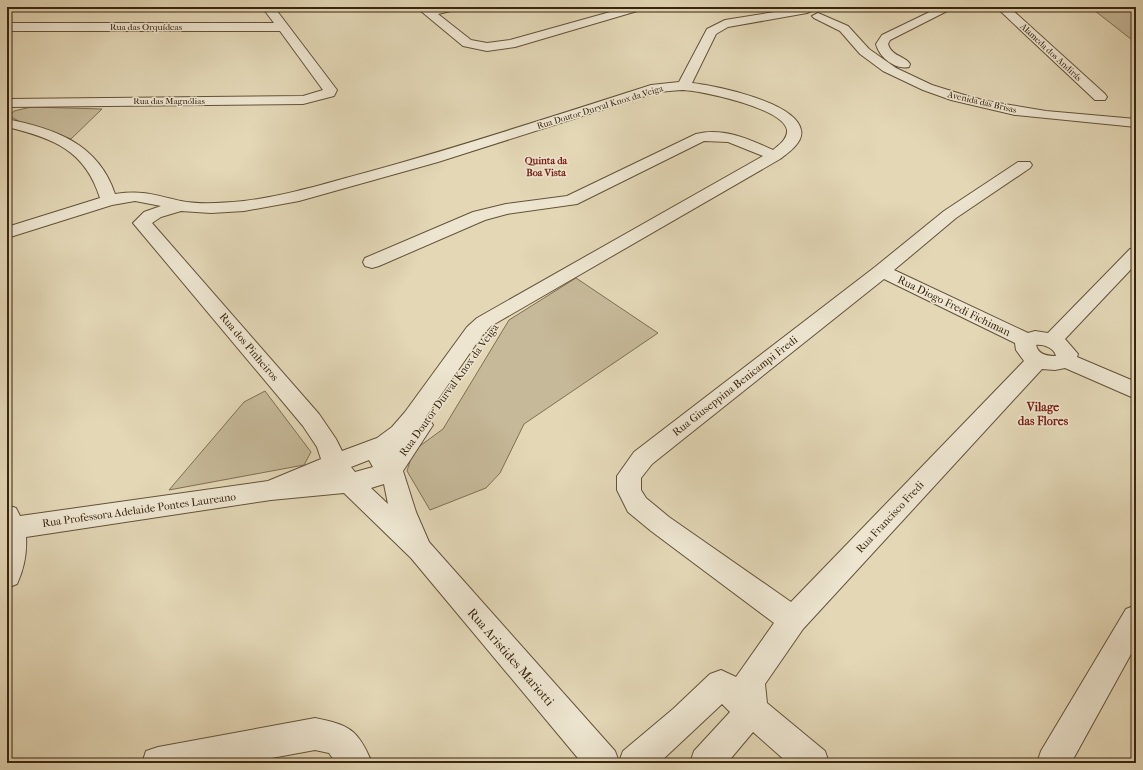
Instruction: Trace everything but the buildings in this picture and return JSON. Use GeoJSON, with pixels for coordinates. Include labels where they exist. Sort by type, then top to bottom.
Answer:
{"type":"FeatureCollection","features":[{"type":"Feature","properties":{"kind":"street"},"geometry":{"type":"LineString","coordinates":[[268,7],[284,27]]}},
{"type":"Feature","properties":{"kind":"street"},"geometry":{"type":"LineString","coordinates":[[426,10],[455,7]]}},
{"type":"Feature","properties":{"kind":"street"},"geometry":{"type":"LineString","coordinates":[[426,10],[467,43],[487,47],[510,44],[640,7]]}},
{"type":"Feature","properties":{"kind":"street"},"geometry":{"type":"LineString","coordinates":[[921,71],[890,58],[883,50],[882,44],[886,38],[949,7]]}},
{"type":"Feature","properties":{"kind":"street","name":"Alameda dos Andirás"},"geometry":{"type":"LineString","coordinates":[[1002,7],[1100,97]]}},
{"type":"Feature","properties":{"kind":"street"},"geometry":{"type":"LineString","coordinates":[[684,86],[711,32],[725,24],[812,12]]}},
{"type":"Feature","properties":{"kind":"street","name":"Avenida das Brisas"},"geometry":{"type":"LineString","coordinates":[[812,12],[834,16],[839,12],[850,25],[848,32]]}},
{"type":"Feature","properties":{"kind":"street","name":"Avenida das Brisas"},"geometry":{"type":"LineString","coordinates":[[812,12],[831,21],[848,32],[867,54],[889,69],[914,82],[943,93],[1034,113],[1136,123]]}},
{"type":"Feature","properties":{"kind":"street","name":"Rua das Orquídeas"},"geometry":{"type":"LineString","coordinates":[[7,27],[284,27]]}},
{"type":"Feature","properties":{"kind":"street","name":"Rua das Magnólias"},"geometry":{"type":"LineString","coordinates":[[9,114],[303,100],[329,93],[330,90],[284,27]]}},
{"type":"Feature","properties":{"kind":"street","name":"Rua Doutor Durval Knox da Veiga"},"geometry":{"type":"LineString","coordinates":[[181,206],[211,208],[244,206],[293,197],[433,159],[656,88],[684,86],[735,96],[773,110],[791,122],[794,129],[793,138],[787,146],[774,156],[506,311],[484,322],[474,332],[413,418],[400,433],[385,444],[369,451]]}},
{"type":"Feature","properties":{"kind":"street"},"geometry":{"type":"LineString","coordinates":[[9,114],[70,144],[95,168],[100,175],[108,200]]}},
{"type":"Feature","properties":{"kind":"street"},"geometry":{"type":"LineString","coordinates":[[372,262],[479,216],[506,209],[571,200],[701,137],[720,136],[730,138],[774,156]]}},
{"type":"Feature","properties":{"kind":"street","name":"Rua Giuseppina Benicampi Fredi"},"geometry":{"type":"LineString","coordinates":[[793,620],[660,524],[637,505],[629,490],[630,476],[643,458],[882,271],[952,214],[1004,177],[1024,166]]}},
{"type":"Feature","properties":{"kind":"street"},"geometry":{"type":"LineString","coordinates":[[100,175],[135,196]]}},
{"type":"Feature","properties":{"kind":"street"},"geometry":{"type":"LineString","coordinates":[[7,233],[108,200],[135,196],[152,198],[181,206]]}},
{"type":"Feature","properties":{"kind":"street","name":"Rua dos Pinheiros"},"geometry":{"type":"LineString","coordinates":[[77,210],[117,206],[128,210],[142,223],[311,420],[328,445],[341,473]]}},
{"type":"Feature","properties":{"kind":"street"},"geometry":{"type":"LineString","coordinates":[[142,223],[148,216],[158,211],[181,206]]}},
{"type":"Feature","properties":{"kind":"street","name":"Rua Francisco Fredi"},"geometry":{"type":"LineString","coordinates":[[740,692],[793,620],[1039,347],[1136,253]]}},
{"type":"Feature","properties":{"kind":"street","name":"Rua Diogo Fredi Fichiman"},"geometry":{"type":"LineString","coordinates":[[882,271],[1039,347],[1066,351],[1068,354],[1066,360],[1136,391]]}},
{"type":"Feature","properties":{"kind":"street","name":"Rua Doutor Durval Knox da Veiga"},"geometry":{"type":"LineString","coordinates":[[391,469],[415,433],[506,311]]}},
{"type":"Feature","properties":{"kind":"street"},"geometry":{"type":"LineString","coordinates":[[369,451],[391,469],[374,478],[341,473],[369,451]]}},
{"type":"Feature","properties":{"kind":"street","name":"Rua Aristides Mariotti"},"geometry":{"type":"LineString","coordinates":[[391,469],[395,477],[402,508],[420,550]]}},
{"type":"Feature","properties":{"kind":"street","name":"Rua Professora Adelaide Pontes Laureano"},"geometry":{"type":"LineString","coordinates":[[9,524],[271,490],[341,473]]}},
{"type":"Feature","properties":{"kind":"street","name":"Rua Aristides Mariotti"},"geometry":{"type":"LineString","coordinates":[[341,473],[420,550],[603,763]]}},
{"type":"Feature","properties":{"kind":"street"},"geometry":{"type":"LineString","coordinates":[[7,576],[12,562],[9,524]]}},
{"type":"Feature","properties":{"kind":"street"},"geometry":{"type":"LineString","coordinates":[[1053,763],[1136,618]]}},
{"type":"Feature","properties":{"kind":"street"},"geometry":{"type":"LineString","coordinates":[[635,763],[684,720],[740,692]]}},
{"type":"Feature","properties":{"kind":"street"},"geometry":{"type":"LineString","coordinates":[[706,763],[740,692]]}},
{"type":"Feature","properties":{"kind":"street"},"geometry":{"type":"LineString","coordinates":[[740,692],[813,763]]}},
{"type":"Feature","properties":{"kind":"street"},"geometry":{"type":"LineString","coordinates":[[158,763],[315,734],[339,739],[356,763]]}},
{"type":"Feature","properties":{"kind":"shaded area"},"geometry":{"type":"Polygon","coordinates":[[[1090,7],[1136,7],[1136,43],[1090,7]]]}},
{"type":"Feature","properties":{"kind":"shaded area"},"geometry":{"type":"Polygon","coordinates":[[[31,107],[102,109],[71,139],[20,122],[10,116],[14,111],[31,107]]]}},
{"type":"Feature","properties":{"kind":"shaded area"},"geometry":{"type":"Polygon","coordinates":[[[576,278],[658,333],[524,424],[500,473],[486,488],[430,510],[407,471],[413,451],[443,429],[509,320],[576,278]]]}},
{"type":"Feature","properties":{"kind":"shaded area"},"geometry":{"type":"Polygon","coordinates":[[[265,391],[311,452],[304,465],[169,490],[244,402],[265,391]]]}},
{"type":"Feature","properties":{"kind":"district","name":"Quinta da Boa Vista"},"geometry":{"type":"Point","coordinates":[546,166]}},
{"type":"Feature","properties":{"kind":"district","name":"Vilage das Flores"},"geometry":{"type":"Point","coordinates":[1043,414]}}]}
